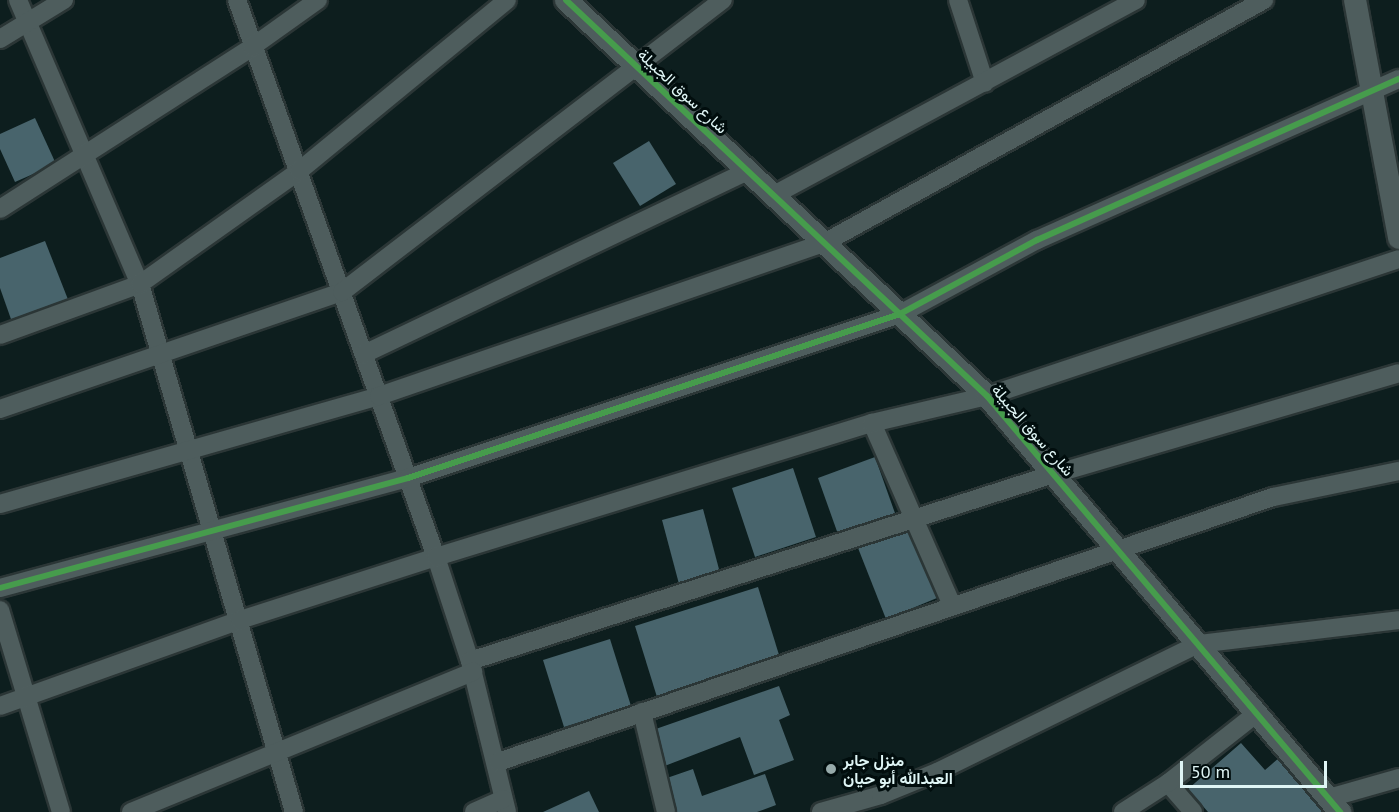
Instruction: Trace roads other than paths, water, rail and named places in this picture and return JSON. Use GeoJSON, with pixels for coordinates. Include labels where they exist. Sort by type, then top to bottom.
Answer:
{"type":"FeatureCollection","features":[{"type":"Feature","properties":{"kind":"street"},"geometry":{"type":"LineString","coordinates":[[18,0],[140,284],[191,448],[294,812]]}},
{"type":"Feature","properties":{"kind":"street"},"geometry":{"type":"LineString","coordinates":[[0,39],[64,0]]}},
{"type":"Feature","properties":{"kind":"street"},"geometry":{"type":"LineString","coordinates":[[237,0],[436,557],[471,667],[498,762],[505,806],[474,812]]}},
{"type":"Feature","properties":{"kind":"street"},"geometry":{"type":"LineString","coordinates":[[0,209],[252,47],[318,0]]}},
{"type":"Feature","properties":{"kind":"street"},"geometry":{"type":"LineString","coordinates":[[0,335],[140,284],[299,171],[507,0]]}},
{"type":"Feature","properties":{"kind":"street","name":"شارع سوق الجبيلة"},"geometry":{"type":"LineString","coordinates":[[566,0],[987,396],[1334,805]]}},
{"type":"Feature","properties":{"kind":"street"},"geometry":{"type":"LineString","coordinates":[[0,409],[342,292],[634,65],[723,0]]}},
{"type":"Feature","properties":{"kind":"street"},"geometry":{"type":"LineString","coordinates":[[958,0],[985,83]]}},
{"type":"Feature","properties":{"kind":"street"},"geometry":{"type":"LineString","coordinates":[[774,195],[1136,0]]}},
{"type":"Feature","properties":{"kind":"street"},"geometry":{"type":"LineString","coordinates":[[0,504],[379,396],[824,243],[1264,0]]}},
{"type":"Feature","properties":{"kind":"street"},"geometry":{"type":"LineString","coordinates":[[1355,0],[1399,238]]}},
{"type":"Feature","properties":{"kind":"street"},"geometry":{"type":"LineString","coordinates":[[0,588],[214,527],[408,478],[900,315],[1036,240],[1399,79]]}},
{"type":"Feature","properties":{"kind":"street"},"geometry":{"type":"LineString","coordinates":[[364,354],[748,171]]}},
{"type":"Feature","properties":{"kind":"street"},"geometry":{"type":"LineString","coordinates":[[0,706],[240,620],[436,557],[872,423],[987,396],[1399,260]]}},
{"type":"Feature","properties":{"kind":"street"},"geometry":{"type":"LineString","coordinates":[[131,812],[277,752],[471,667],[1054,474],[1399,373]]}},
{"type":"Feature","properties":{"kind":"street"},"geometry":{"type":"LineString","coordinates":[[872,423],[951,605]]}},
{"type":"Feature","properties":{"kind":"street"},"geometry":{"type":"LineString","coordinates":[[498,762],[1117,548],[1273,497],[1399,471]]}},
{"type":"Feature","properties":{"kind":"street"},"geometry":{"type":"LineString","coordinates":[[0,609],[61,812]]}},
{"type":"Feature","properties":{"kind":"street"},"geometry":{"type":"LineString","coordinates":[[821,812],[880,795],[937,772],[1198,644],[1399,620]]}},
{"type":"Feature","properties":{"kind":"street"},"geometry":{"type":"LineString","coordinates":[[642,712],[666,812]]}},
{"type":"Feature","properties":{"kind":"street"},"geometry":{"type":"LineString","coordinates":[[1123,812],[1168,783],[1257,714]]}},
{"type":"Feature","properties":{"kind":"street"},"geometry":{"type":"LineString","coordinates":[[1334,805],[1399,778]]}},
{"type":"Feature","properties":{"kind":"street"},"geometry":{"type":"LineString","coordinates":[[1168,783],[1193,812]]}},
{"type":"Feature","properties":{"kind":"place","name":"منزل جابر العبدالله أبو حيان"},"geometry":{"type":"Point","coordinates":[831,769]}}]}
